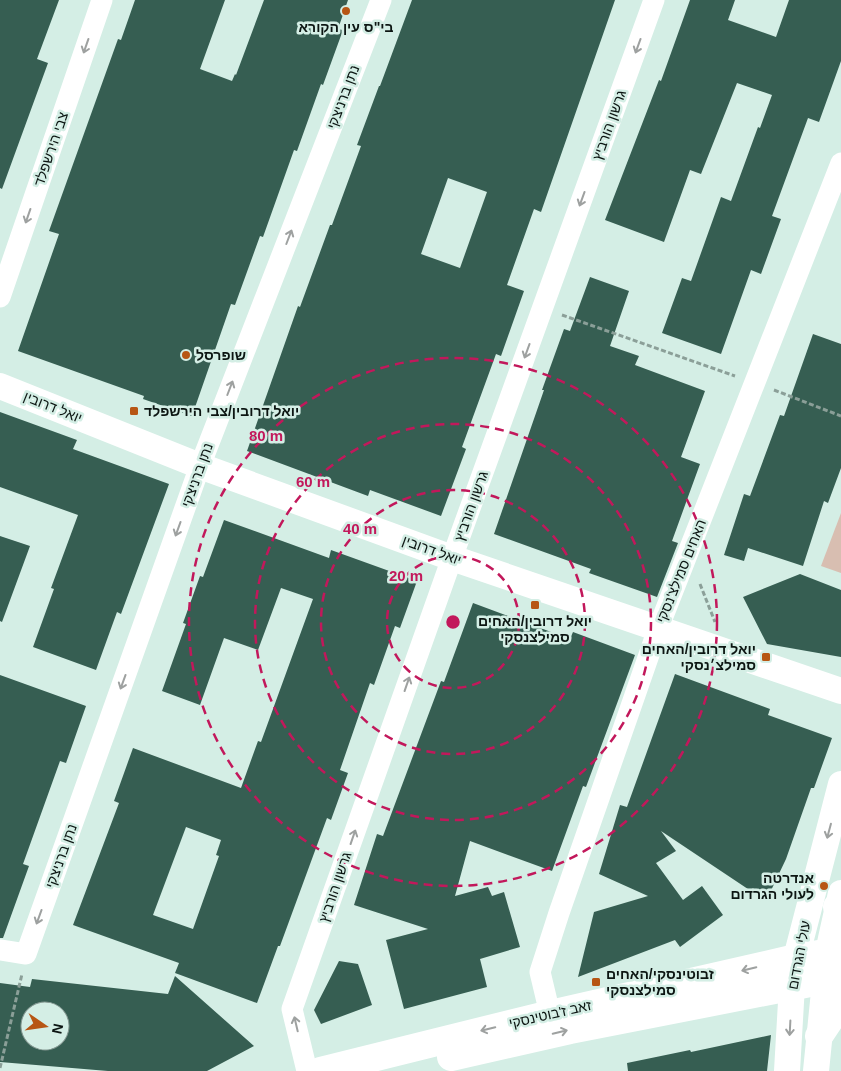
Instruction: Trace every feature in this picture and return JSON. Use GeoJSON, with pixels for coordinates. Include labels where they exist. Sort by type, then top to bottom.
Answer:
{"type":"FeatureCollection","features":[{"type":"Feature","properties":{"kind":"main road","name":"זאב ז'בוטינסקי"},"geometry":{"type":"LineString","coordinates":[[320,1071],[550,1014],[796,958],[835,951]]}},
{"type":"Feature","properties":{"kind":"main road","name":"זאב ז'בוטינסקי"},"geometry":{"type":"LineString","coordinates":[[393,1071],[570,1030],[833,979]]}},
{"type":"Feature","properties":{"kind":"main road"},"geometry":{"type":"LineString","coordinates":[[819,1036],[841,1003]]}},
{"type":"Feature","properties":{"kind":"street","name":"צבי הירשפלד"},"geometry":{"type":"LineString","coordinates":[[0,297],[102,0]]}},
{"type":"Feature","properties":{"kind":"street","name":"נתן ברניצקי"},"geometry":{"type":"LineString","coordinates":[[26,954],[200,466],[381,0]]}},
{"type":"Feature","properties":{"kind":"street","name":"גרשון הורביץ"},"geometry":{"type":"LineString","coordinates":[[307,1071],[292,1009],[452,558],[654,0]]}},
{"type":"Feature","properties":{"kind":"street","name":"האחים סמילצ'נסקי"},"geometry":{"type":"LineString","coordinates":[[550,1014],[540,972],[562,904],[658,629],[841,163]]}},
{"type":"Feature","properties":{"kind":"street","name":"יואל דרובין"},"geometry":{"type":"LineString","coordinates":[[0,386],[200,466],[452,558],[841,691]]}},
{"type":"Feature","properties":{"kind":"street","name":"עולי הגרדום"},"geometry":{"type":"LineString","coordinates":[[787,1071],[792,986],[796,958],[841,784]]}},
{"type":"Feature","properties":{"kind":"street","name":"עולי הגרדום"},"geometry":{"type":"LineString","coordinates":[[816,1071],[819,1036],[833,979],[840,904]]}},
{"type":"Feature","properties":{"kind":"street"},"geometry":{"type":"LineString","coordinates":[[0,950],[26,954]]}},
{"type":"Feature","properties":{"kind":"path"},"geometry":{"type":"LineString","coordinates":[[542,308],[755,383],[841,416]]}},
{"type":"Feature","properties":{"kind":"path"},"geometry":{"type":"LineString","coordinates":[[696,575],[715,621],[720,628]]}},
{"type":"Feature","properties":{"kind":"path"},"geometry":{"type":"LineString","coordinates":[[1,1069],[26,954]]}},
{"type":"Feature","properties":{"kind":"shaded area"},"geometry":{"type":"Polygon","coordinates":[[[841,513],[841,573],[821,566],[841,513]]]}},
{"type":"Feature","properties":{"kind":"building"},"geometry":{"type":"Polygon","coordinates":[[[0,0],[59,0],[37,59],[48,63],[2,189],[0,188],[0,0]]]}},
{"type":"Feature","properties":{"kind":"building"},"geometry":{"type":"Polygon","coordinates":[[[135,0],[225,0],[200,69],[232,81],[236,75],[264,0],[348,0],[338,29],[343,30],[323,85],[321,84],[297,151],[294,150],[263,237],[260,236],[235,305],[231,304],[192,416],[143,399],[144,396],[18,351],[59,234],[49,231],[118,39],[121,40],[135,0]]]}},
{"type":"Feature","properties":{"kind":"building"},"geometry":{"type":"Polygon","coordinates":[[[412,0],[615,0],[541,212],[534,209],[507,285],[524,291],[501,356],[496,354],[462,447],[466,449],[441,516],[370,490],[368,496],[247,451],[298,306],[300,307],[361,146],[357,145],[412,0]],[[448,178],[421,254],[460,268],[487,192],[448,178]]]}},
{"type":"Feature","properties":{"kind":"building"},"geometry":{"type":"Polygon","coordinates":[[[690,0],[735,0],[728,20],[776,37],[789,0],[841,0],[841,61],[819,122],[808,118],[772,216],[781,219],[761,274],[751,270],[721,354],[662,333],[682,278],[691,281],[721,197],[731,201],[758,127],[760,128],[772,95],[737,83],[701,174],[690,170],[664,242],[605,220],[659,80],[661,81],[690,0]]]}},
{"type":"Feature","properties":{"kind":"building"},"geometry":{"type":"Polygon","coordinates":[[[590,277],[629,291],[610,346],[639,356],[635,365],[705,391],[681,457],[700,464],[672,541],[678,543],[657,597],[589,573],[591,569],[494,534],[564,329],[570,331],[590,277]]]}},
{"type":"Feature","properties":{"kind":"building"},"geometry":{"type":"Polygon","coordinates":[[[813,334],[841,344],[841,468],[828,503],[824,501],[803,566],[748,548],[744,561],[724,555],[744,494],[750,496],[780,415],[784,416],[813,334]]]}},
{"type":"Feature","properties":{"kind":"building"},"geometry":{"type":"Polygon","coordinates":[[[0,412],[77,440],[73,449],[169,484],[121,614],[117,612],[96,670],[33,647],[54,589],[51,588],[78,515],[0,487],[0,412]]]}},
{"type":"Feature","properties":{"kind":"building"},"geometry":{"type":"Polygon","coordinates":[[[224,520],[329,558],[331,550],[417,581],[400,628],[395,626],[374,685],[370,683],[340,770],[348,773],[331,820],[327,818],[257,1003],[175,973],[179,963],[73,925],[119,803],[114,801],[133,748],[241,788],[258,741],[261,742],[313,599],[281,588],[258,650],[224,638],[200,705],[162,691],[186,624],[183,623],[200,576],[203,577],[224,520]],[[186,827],[153,915],[193,929],[219,856],[216,855],[221,840],[186,827]]]}},
{"type":"Feature","properties":{"kind":"building"},"geometry":{"type":"Polygon","coordinates":[[[0,536],[30,546],[2,622],[0,621],[0,536]]]}},
{"type":"Feature","properties":{"kind":"building"},"geometry":{"type":"Polygon","coordinates":[[[800,574],[841,590],[841,657],[767,644],[743,597],[800,574]]]}},
{"type":"Feature","properties":{"kind":"building"},"geometry":{"type":"Polygon","coordinates":[[[473,603],[570,639],[573,632],[635,655],[586,787],[583,786],[552,871],[470,841],[455,896],[488,887],[492,896],[504,892],[520,947],[480,959],[487,987],[404,1009],[386,940],[428,929],[354,905],[377,834],[383,836],[441,681],[444,682],[473,603]]]}},
{"type":"Feature","properties":{"kind":"building"},"geometry":{"type":"Polygon","coordinates":[[[675,674],[770,709],[768,715],[832,738],[814,788],[811,788],[786,859],[766,901],[661,831],[676,851],[656,863],[683,900],[702,886],[723,915],[680,947],[675,940],[578,977],[594,912],[648,896],[599,874],[620,805],[627,807],[675,674]]]}},
{"type":"Feature","properties":{"kind":"building"},"geometry":{"type":"Polygon","coordinates":[[[0,675],[86,706],[66,763],[60,761],[23,864],[29,866],[3,938],[0,938],[0,675]]]}},
{"type":"Feature","properties":{"kind":"building"},"geometry":{"type":"Polygon","coordinates":[[[339,961],[358,964],[372,1005],[321,1024],[314,1010],[339,961]]]}},
{"type":"Feature","properties":{"kind":"building"},"geometry":{"type":"Polygon","coordinates":[[[175,976],[254,1046],[207,1071],[108,1071],[0,1062],[0,983],[30,987],[32,979],[168,994],[175,976]]]}},
{"type":"Feature","properties":{"kind":"building"},"geometry":{"type":"Polygon","coordinates":[[[771,1035],[767,1071],[628,1071],[627,1063],[771,1035]]]}},
{"type":"Feature","properties":{"kind":"place","name":"בי\"ס עין הקורא"},"geometry":{"type":"Point","coordinates":[346,11]}},
{"type":"Feature","properties":{"kind":"place","name":"שופרסל"},"geometry":{"type":"Point","coordinates":[186,355]}},
{"type":"Feature","properties":{"kind":"place","name":"יואל דרובין/צבי הירשפלד"},"geometry":{"type":"Point","coordinates":[134,411]}},
{"type":"Feature","properties":{"kind":"place","name":"יואל דרובין/האחים סמילצנסקי"},"geometry":{"type":"Point","coordinates":[535,605]}},
{"type":"Feature","properties":{"kind":"place","name":"יואל דרובין/האחים סמילצ׳נסקי"},"geometry":{"type":"Point","coordinates":[766,657]}},
{"type":"Feature","properties":{"kind":"place","name":"אנדרטה לעולי הגרדום"},"geometry":{"type":"Point","coordinates":[824,886]}},
{"type":"Feature","properties":{"kind":"place","name":"זבוטינסקי/האחים סמילצנסקי"},"geometry":{"type":"Point","coordinates":[596,982]}}]}
